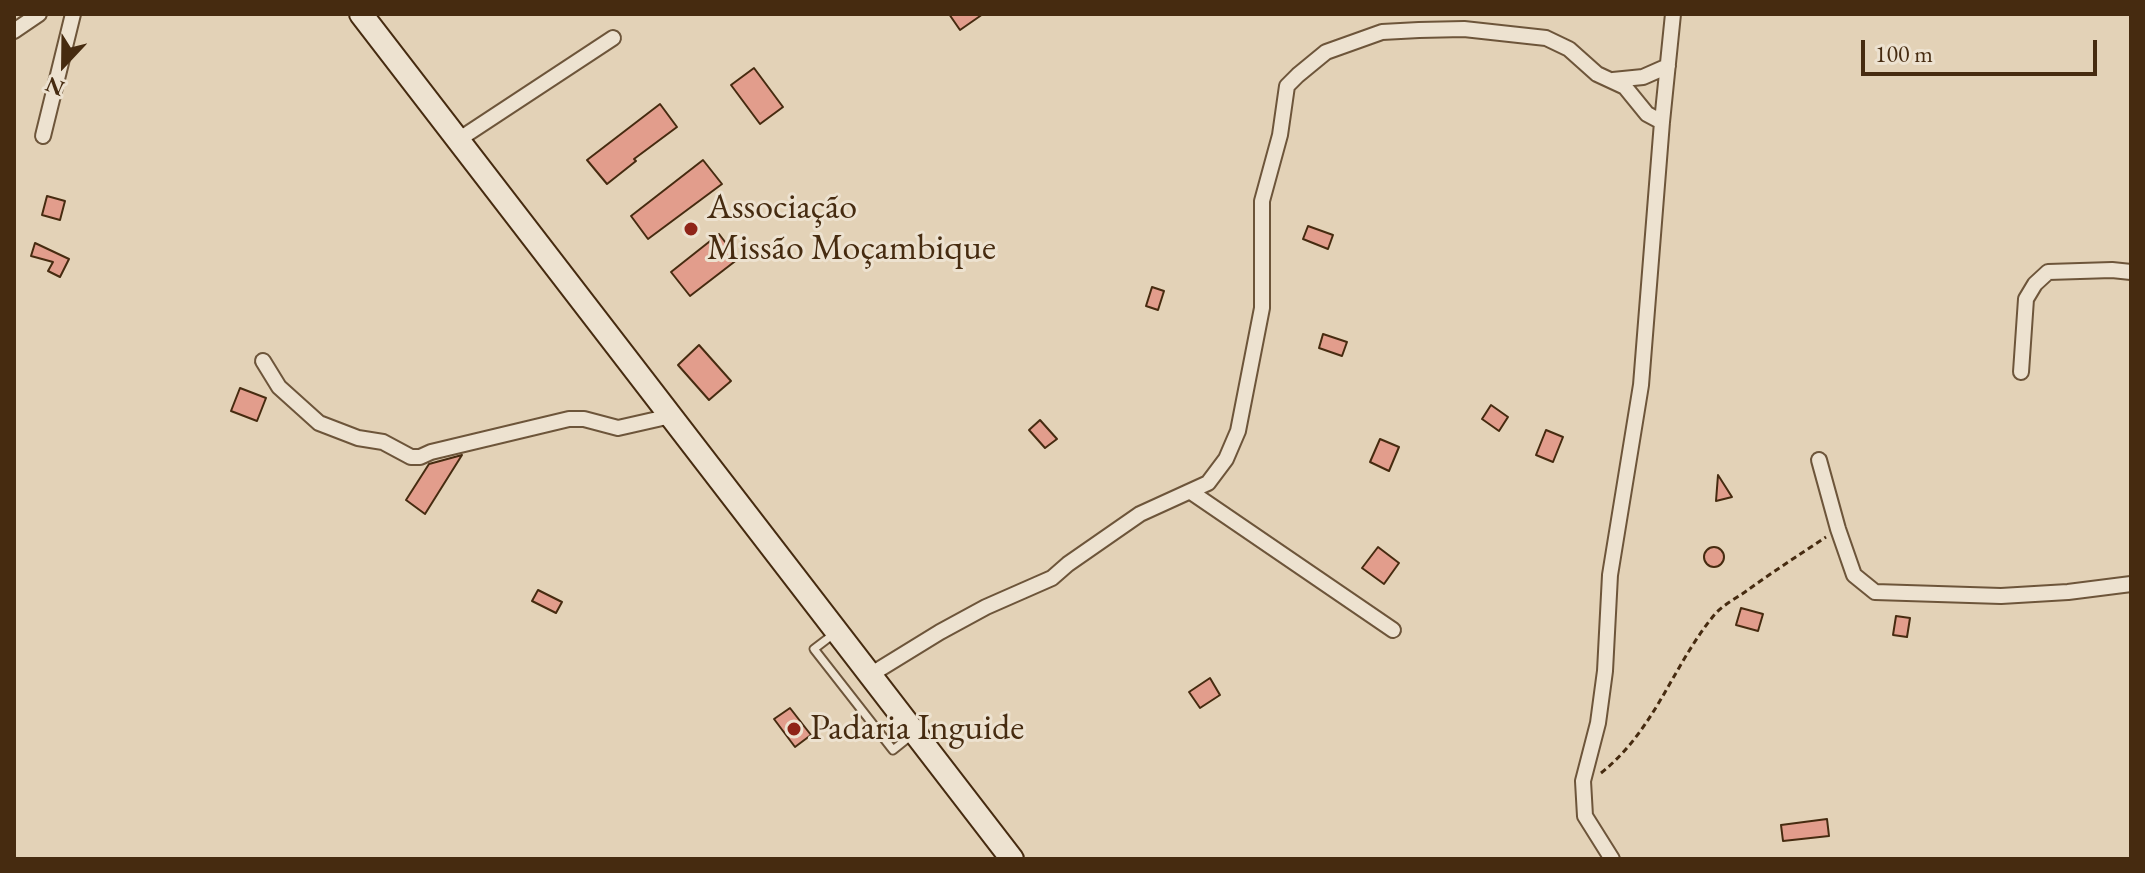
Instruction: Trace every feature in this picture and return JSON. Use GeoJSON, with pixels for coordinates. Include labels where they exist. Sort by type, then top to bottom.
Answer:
{"type":"FeatureCollection","features":[{"type":"Feature","properties":{"kind":"street"},"geometry":{"type":"LineString","coordinates":[[14,31],[39,14]]}},
{"type":"Feature","properties":{"kind":"street"},"geometry":{"type":"LineString","coordinates":[[43,136],[73,14]]}},
{"type":"Feature","properties":{"kind":"street"},"geometry":{"type":"LineString","coordinates":[[361,14],[1012,859]]}},
{"type":"Feature","properties":{"kind":"street"},"geometry":{"type":"LineString","coordinates":[[1612,859],[1585,816],[1583,781],[1604,684],[1610,575],[1641,385],[1673,14]]}},
{"type":"Feature","properties":{"kind":"street"},"geometry":{"type":"LineString","coordinates":[[870,675],[986,607],[1052,578],[1140,514],[1208,483],[1217,473],[1238,431],[1262,308],[1262,201],[1280,135],[1287,86],[1326,52],[1382,32],[1464,29],[1546,38],[1569,49],[1597,74],[1625,87],[1647,114],[1662,122]]}},
{"type":"Feature","properties":{"kind":"street"},"geometry":{"type":"LineString","coordinates":[[458,140],[613,38]]}},
{"type":"Feature","properties":{"kind":"street"},"geometry":{"type":"LineString","coordinates":[[1608,80],[1643,77],[1668,66]]}},
{"type":"Feature","properties":{"kind":"street"},"geometry":{"type":"LineString","coordinates":[[2021,372],[2026,299],[2035,284],[2048,272],[2131,272]]}},
{"type":"Feature","properties":{"kind":"street"},"geometry":{"type":"LineString","coordinates":[[263,361],[279,387],[319,423],[358,438],[383,442],[411,457],[569,419],[584,419],[618,428],[671,416]]}},
{"type":"Feature","properties":{"kind":"street"},"geometry":{"type":"LineString","coordinates":[[1819,460],[1854,575],[1875,592],[2001,596],[2131,584]]}},
{"type":"Feature","properties":{"kind":"street"},"geometry":{"type":"LineString","coordinates":[[1191,492],[1393,630]]}},
{"type":"Feature","properties":{"kind":"lane"},"geometry":{"type":"LineString","coordinates":[[837,632],[814,649],[893,750],[915,733]]}},
{"type":"Feature","properties":{"kind":"path"},"geometry":{"type":"LineString","coordinates":[[1583,781],[1600,775],[1632,743],[1656,711],[1673,677],[1717,612],[1838,529]]}},
{"type":"Feature","properties":{"kind":"building"},"geometry":{"type":"Polygon","coordinates":[[[949,14],[983,14],[960,30],[949,14]]]}},
{"type":"Feature","properties":{"kind":"building"},"geometry":{"type":"Polygon","coordinates":[[[754,68],[783,107],[760,124],[731,85],[754,68]]]}},
{"type":"Feature","properties":{"kind":"building"},"geometry":{"type":"Polygon","coordinates":[[[660,104],[677,127],[607,184],[587,160],[660,104]]]}},
{"type":"Feature","properties":{"kind":"building"},"geometry":{"type":"Polygon","coordinates":[[[703,160],[722,184],[648,239],[631,216],[703,160]]]}},
{"type":"Feature","properties":{"kind":"building"},"geometry":{"type":"Polygon","coordinates":[[[47,196],[65,201],[60,220],[42,215],[47,196]]]}},
{"type":"Feature","properties":{"kind":"building"},"geometry":{"type":"Polygon","coordinates":[[[1308,226],[1333,235],[1328,249],[1303,239],[1308,226]]]}},
{"type":"Feature","properties":{"kind":"building"},"geometry":{"type":"Polygon","coordinates":[[[719,234],[738,259],[690,296],[671,272],[719,234]]]}},
{"type":"Feature","properties":{"kind":"building"},"geometry":{"type":"Polygon","coordinates":[[[35,243],[69,259],[60,277],[48,271],[53,262],[31,256],[35,243]]]}},
{"type":"Feature","properties":{"kind":"building"},"geometry":{"type":"Polygon","coordinates":[[[1152,287],[1164,291],[1158,310],[1146,306],[1152,287]]]}},
{"type":"Feature","properties":{"kind":"building"},"geometry":{"type":"Polygon","coordinates":[[[1323,334],[1347,342],[1342,356],[1319,348],[1323,334]]]}},
{"type":"Feature","properties":{"kind":"building"},"geometry":{"type":"Polygon","coordinates":[[[699,345],[731,381],[709,400],[678,365],[699,345]]]}},
{"type":"Feature","properties":{"kind":"building"},"geometry":{"type":"Polygon","coordinates":[[[240,388],[266,398],[257,421],[231,411],[240,388]]]}},
{"type":"Feature","properties":{"kind":"building"},"geometry":{"type":"Polygon","coordinates":[[[1491,405],[1508,417],[1499,431],[1482,419],[1491,405]]]}},
{"type":"Feature","properties":{"kind":"building"},"geometry":{"type":"Polygon","coordinates":[[[1040,420],[1057,439],[1045,448],[1029,430],[1040,420]]]}},
{"type":"Feature","properties":{"kind":"building"},"geometry":{"type":"Polygon","coordinates":[[[1546,430],[1563,437],[1553,462],[1536,455],[1546,430]]]}},
{"type":"Feature","properties":{"kind":"building"},"geometry":{"type":"Polygon","coordinates":[[[1380,439],[1399,447],[1389,471],[1370,462],[1380,439]]]}},
{"type":"Feature","properties":{"kind":"building"},"geometry":{"type":"Polygon","coordinates":[[[462,455],[425,514],[406,500],[429,464],[462,455]]]}},
{"type":"Feature","properties":{"kind":"building"},"geometry":{"type":"Polygon","coordinates":[[[1718,475],[1732,497],[1716,501],[1718,475]]]}},
{"type":"Feature","properties":{"kind":"building"},"geometry":{"type":"Polygon","coordinates":[[[1378,547],[1399,563],[1384,584],[1362,568],[1378,547]]]}},
{"type":"Feature","properties":{"kind":"building"},"geometry":{"type":"Polygon","coordinates":[[[1714,547],[1721,550],[1724,557],[1721,564],[1714,567],[1707,564],[1704,557],[1707,550],[1714,547]]]}},
{"type":"Feature","properties":{"kind":"building"},"geometry":{"type":"Polygon","coordinates":[[[538,590],[562,602],[556,613],[532,601],[538,590]]]}},
{"type":"Feature","properties":{"kind":"building"},"geometry":{"type":"Polygon","coordinates":[[[1741,608],[1763,614],[1758,631],[1736,625],[1741,608]]]}},
{"type":"Feature","properties":{"kind":"building"},"geometry":{"type":"Polygon","coordinates":[[[1896,616],[1910,618],[1907,637],[1893,635],[1896,616]]]}},
{"type":"Feature","properties":{"kind":"building"},"geometry":{"type":"Polygon","coordinates":[[[1210,678],[1220,695],[1200,708],[1189,692],[1210,678]]]}},
{"type":"Feature","properties":{"kind":"building"},"geometry":{"type":"Polygon","coordinates":[[[790,708],[811,735],[795,747],[774,719],[790,708]]]}},
{"type":"Feature","properties":{"kind":"building"},"geometry":{"type":"Polygon","coordinates":[[[1827,819],[1829,836],[1783,841],[1781,825],[1827,819]]]}},
{"type":"Feature","properties":{"kind":"place","name":"Associação Missão Moçambique"},"geometry":{"type":"Point","coordinates":[691,229]}},
{"type":"Feature","properties":{"kind":"place","name":"Padaria Inguide"},"geometry":{"type":"Point","coordinates":[794,729]}}]}
